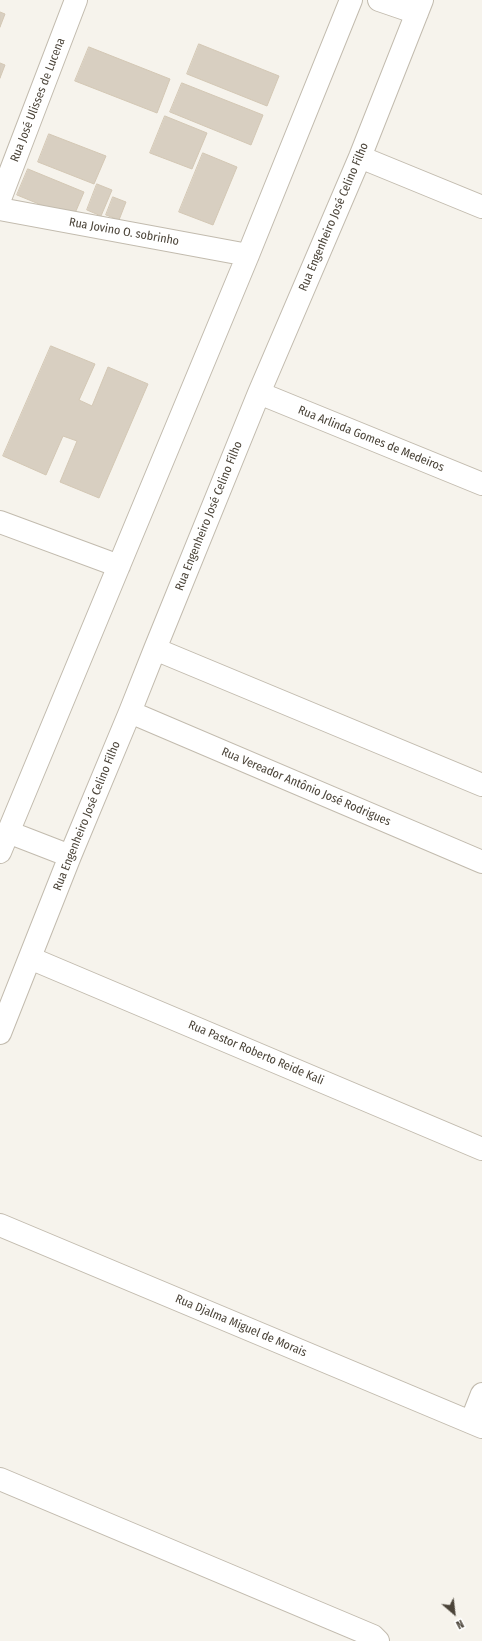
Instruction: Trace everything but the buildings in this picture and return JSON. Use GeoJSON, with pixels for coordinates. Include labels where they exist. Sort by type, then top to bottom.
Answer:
{"type":"FeatureCollection","features":[{"type":"Feature","properties":{"kind":"street","name":"Rua José Ulisses de Lucena"},"geometry":{"type":"LineString","coordinates":[[0,199],[76,0]]}},
{"type":"Feature","properties":{"kind":"street"},"geometry":{"type":"LineString","coordinates":[[0,852],[248,255],[351,0]]}},
{"type":"Feature","properties":{"kind":"street"},"geometry":{"type":"LineString","coordinates":[[378,0],[420,7]]}},
{"type":"Feature","properties":{"kind":"street","name":"Rua Engenheiro José Celino Filho"},"geometry":{"type":"LineString","coordinates":[[0,1033],[154,649],[259,393],[360,157],[420,7]]}},
{"type":"Feature","properties":{"kind":"street"},"geometry":{"type":"LineString","coordinates":[[360,157],[482,207]]}},
{"type":"Feature","properties":{"kind":"street","name":"Rua Jovino O. sobrinho"},"geometry":{"type":"LineString","coordinates":[[0,209],[248,255]]}},
{"type":"Feature","properties":{"kind":"street","name":"Rua Arlinda Gomes de Medeiros"},"geometry":{"type":"LineString","coordinates":[[259,393],[482,484]]}},
{"type":"Feature","properties":{"kind":"street"},"geometry":{"type":"LineString","coordinates":[[0,522],[119,566]]}},
{"type":"Feature","properties":{"kind":"street"},"geometry":{"type":"LineString","coordinates":[[154,649],[482,785]]}},
{"type":"Feature","properties":{"kind":"street","name":"Rua Vereador Antônio José Rodrigues"},"geometry":{"type":"LineString","coordinates":[[130,712],[482,862]]}},
{"type":"Feature","properties":{"kind":"street"},"geometry":{"type":"LineString","coordinates":[[8,832],[70,856]]}},
{"type":"Feature","properties":{"kind":"street","name":"Rua Pastor Roberto Reide Kali"},"geometry":{"type":"LineString","coordinates":[[30,958],[482,1149]]}},
{"type":"Feature","properties":{"kind":"street","name":"Rua Djalma Miguel de Morais"},"geometry":{"type":"LineString","coordinates":[[0,1225],[476,1424]]}},
{"type":"Feature","properties":{"kind":"street"},"geometry":{"type":"LineString","coordinates":[[476,1424],[482,1394]]}},
{"type":"Feature","properties":{"kind":"street"},"geometry":{"type":"LineString","coordinates":[[0,1479],[373,1636],[378,1641]]}}]}
